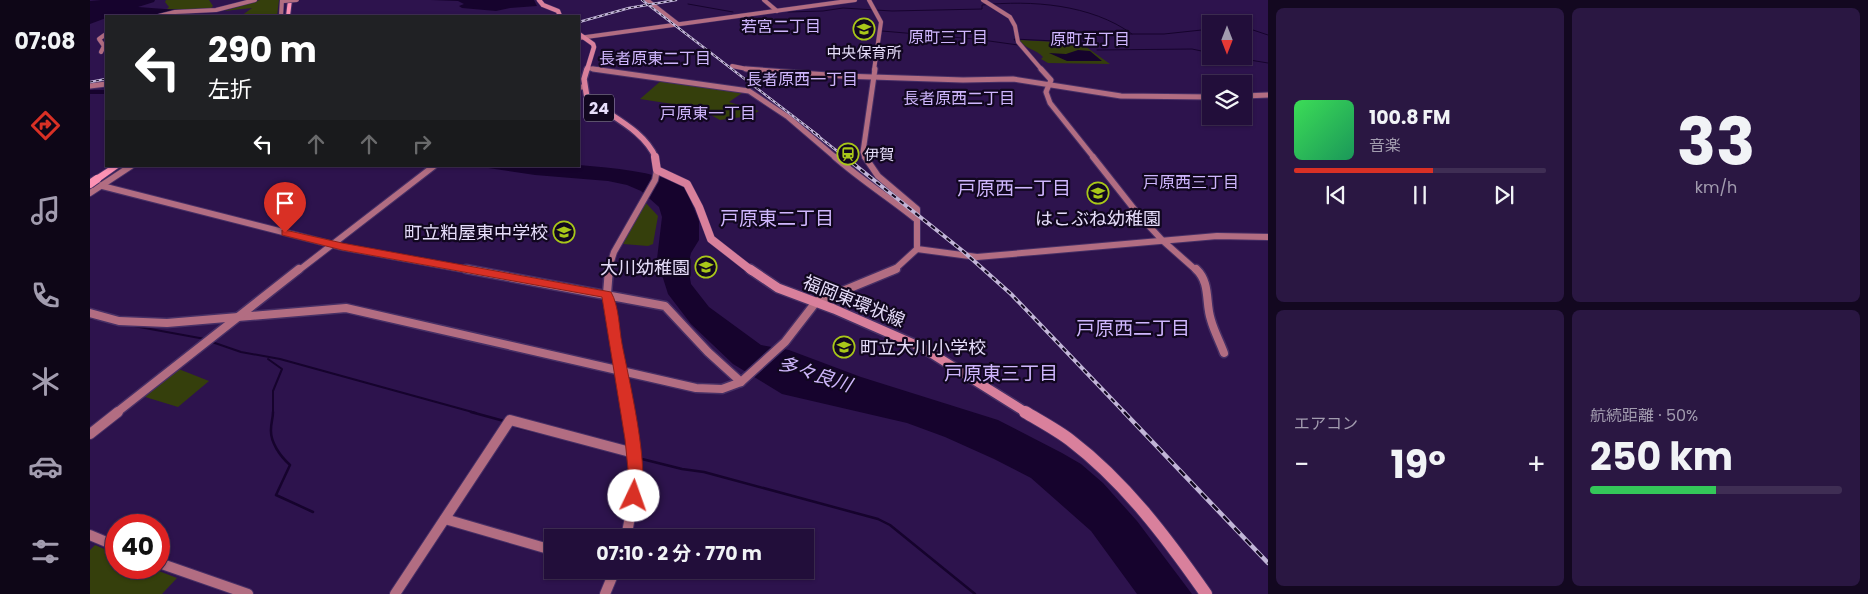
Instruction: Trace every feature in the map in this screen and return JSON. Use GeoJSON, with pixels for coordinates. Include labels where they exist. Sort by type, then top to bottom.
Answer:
{"type":"FeatureCollection","features":[{"type":"Feature","properties":{"kind":"highway"},"geometry":{"type":"LineString","coordinates":[[288,15],[290,0]]}},
{"type":"Feature","properties":{"kind":"highway"},"geometry":{"type":"LineString","coordinates":[[293,15],[296,0]]}},
{"type":"Feature","properties":{"kind":"highway"},"geometry":{"type":"LineString","coordinates":[[93,181],[109,167]]}},
{"type":"Feature","properties":{"kind":"highway"},"geometry":{"type":"LineString","coordinates":[[93,181],[115,167]]}},
{"type":"Feature","properties":{"kind":"main road"},"geometry":{"type":"LineString","coordinates":[[539,0],[543,5],[558,10],[560,15]]}},
{"type":"Feature","properties":{"kind":"main road","name":"24"},"geometry":{"type":"LineString","coordinates":[[581,37],[593,44],[594,47],[581,87],[587,98],[641,136],[652,148],[657,161],[657,172]]}},
{"type":"Feature","properties":{"kind":"main road","name":"福岡東環状線"},"geometry":{"type":"LineString","coordinates":[[657,172],[687,184],[700,207],[708,235],[717,246],[765,281],[923,348],[1070,440],[1114,478],[1138,505],[1178,554],[1206,594]]}},
{"type":"Feature","properties":{"kind":"street"},"geometry":{"type":"LineString","coordinates":[[163,15],[175,12],[216,10],[254,0]]}},
{"type":"Feature","properties":{"kind":"street"},"geometry":{"type":"LineString","coordinates":[[281,15],[283,1],[296,0]]}},
{"type":"Feature","properties":{"kind":"street"},"geometry":{"type":"LineString","coordinates":[[647,0],[678,24]]}},
{"type":"Feature","properties":{"kind":"street"},"geometry":{"type":"LineString","coordinates":[[764,0],[777,11]]}},
{"type":"Feature","properties":{"kind":"street"},"geometry":{"type":"LineString","coordinates":[[581,37],[855,0]]}},
{"type":"Feature","properties":{"kind":"street"},"geometry":{"type":"LineString","coordinates":[[90,313],[119,321],[151,324],[346,308],[704,389],[722,389],[743,380],[785,342],[816,302],[897,269],[916,250],[917,210],[880,177],[864,157],[881,22],[869,0]]}},
{"type":"Feature","properties":{"kind":"street"},"geometry":{"type":"LineString","coordinates":[[983,0],[1010,17],[1016,27],[1016,39],[1051,80],[1046,92],[1053,107],[1126,201],[1162,240],[1202,274],[1209,299],[1210,319],[1224,353]]}},
{"type":"Feature","properties":{"kind":"street"},"geometry":{"type":"LineString","coordinates":[[100,52],[104,46],[99,39],[105,35]]}},
{"type":"Feature","properties":{"kind":"street"},"geometry":{"type":"LineString","coordinates":[[732,66],[775,72],[874,77],[963,80],[1013,79],[1126,96],[1202,97]]}},
{"type":"Feature","properties":{"kind":"street"},"geometry":{"type":"LineString","coordinates":[[588,68],[754,93],[788,117],[859,178],[889,197],[917,220]]}},
{"type":"Feature","properties":{"kind":"street"},"geometry":{"type":"LineString","coordinates":[[90,86],[105,84]]}},
{"type":"Feature","properties":{"kind":"street"},"geometry":{"type":"LineString","coordinates":[[1252,96],[1268,95]]}},
{"type":"Feature","properties":{"kind":"street"},"geometry":{"type":"LineString","coordinates":[[93,181],[128,167]]}},
{"type":"Feature","properties":{"kind":"street"},"geometry":{"type":"LineString","coordinates":[[90,434],[237,317],[433,167]]}},
{"type":"Feature","properties":{"kind":"street"},"geometry":{"type":"LineString","coordinates":[[628,529],[634,496],[634,452],[607,294],[608,272],[614,252],[657,172]]}},
{"type":"Feature","properties":{"kind":"street"},"geometry":{"type":"LineString","coordinates":[[90,192],[93,181]]}},
{"type":"Feature","properties":{"kind":"street"},"geometry":{"type":"LineString","coordinates":[[93,181],[332,244],[665,306],[708,352],[743,380]]}},
{"type":"Feature","properties":{"kind":"street"},"geometry":{"type":"LineString","coordinates":[[916,250],[977,257],[1217,236],[1268,237]]}},
{"type":"Feature","properties":{"kind":"street"},"geometry":{"type":"LineString","coordinates":[[395,594],[510,420],[634,452]]}},
{"type":"Feature","properties":{"kind":"street"},"geometry":{"type":"LineString","coordinates":[[445,519],[544,548]]}},
{"type":"Feature","properties":{"kind":"street"},"geometry":{"type":"LineString","coordinates":[[90,535],[105,541]]}},
{"type":"Feature","properties":{"kind":"street"},"geometry":{"type":"LineString","coordinates":[[170,567],[248,594]]}},
{"type":"Feature","properties":{"kind":"street"},"geometry":{"type":"LineString","coordinates":[[606,594],[612,579]]}},
{"type":"Feature","properties":{"kind":"green space"},"geometry":{"type":"Polygon","coordinates":[[[166,0],[209,0],[213,6],[208,11],[167,9],[169,7],[165,2],[166,0]]]}},
{"type":"Feature","properties":{"kind":"green space"},"geometry":{"type":"Polygon","coordinates":[[[260,0],[279,0],[277,15],[242,15],[252,8],[224,11],[260,0]]]}},
{"type":"Feature","properties":{"kind":"green space"},"geometry":{"type":"Polygon","coordinates":[[[1071,36],[1110,64],[1048,63],[1041,59],[1043,57],[1040,54],[1019,40],[1057,42],[1071,36]]]}},
{"type":"Feature","properties":{"kind":"green space"},"geometry":{"type":"Polygon","coordinates":[[[663,79],[745,91],[729,102],[759,111],[750,116],[720,120],[698,108],[640,99],[663,79]]]}},
{"type":"Feature","properties":{"kind":"green space"},"geometry":{"type":"Polygon","coordinates":[[[645,202],[658,216],[653,244],[648,246],[623,244],[645,202]]]}},
{"type":"Feature","properties":{"kind":"green space"},"geometry":{"type":"Polygon","coordinates":[[[176,368],[209,381],[178,407],[142,396],[176,368]]]}},
{"type":"Feature","properties":{"kind":"green space"},"geometry":{"type":"Polygon","coordinates":[[[95,545],[105,549],[105,579],[170,579],[170,575],[177,578],[162,594],[90,594],[90,550],[95,545]]]}},
{"type":"Feature","properties":{"kind":"water"},"geometry":{"type":"Polygon","coordinates":[[[155,0],[138,7],[178,10],[156,15],[105,15],[105,18],[90,24],[90,1],[155,0]]]}},
{"type":"Feature","properties":{"kind":"water"},"geometry":{"type":"Polygon","coordinates":[[[431,0],[534,0],[537,6],[496,11],[462,8],[459,6],[464,4],[458,1],[431,0]]]}},
{"type":"Feature","properties":{"kind":"water"},"geometry":{"type":"Polygon","coordinates":[[[1078,50],[1090,51],[1102,61],[1067,61],[1049,53],[1066,54],[1078,50]]]}},
{"type":"Feature","properties":{"kind":"water"},"geometry":{"type":"Polygon","coordinates":[[[580,165],[646,173],[684,185],[699,221],[699,240],[691,253],[688,266],[691,284],[709,307],[761,345],[789,350],[861,377],[998,420],[1081,464],[1103,483],[1137,521],[1192,594],[1137,594],[1091,531],[1031,478],[994,459],[945,437],[907,423],[782,394],[733,364],[691,324],[668,294],[657,259],[662,217],[659,207],[641,191],[627,185],[608,181],[535,175],[482,167],[580,167],[580,165]]]}},
{"type":"Feature","properties":{"kind":"waterway"},"geometry":{"type":"LineString","coordinates":[[688,4],[733,12]]}},
{"type":"Feature","properties":{"kind":"waterway"},"geometry":{"type":"LineString","coordinates":[[788,12],[823,11],[843,8],[892,11],[982,9],[982,5],[1040,4],[1060,6],[1098,16],[1132,34]]}},
{"type":"Feature","properties":{"kind":"waterway"},"geometry":{"type":"LineString","coordinates":[[1132,34],[1164,34],[1202,30]]}},
{"type":"Feature","properties":{"kind":"waterway"},"geometry":{"type":"LineString","coordinates":[[1252,30],[1268,35]]}},
{"type":"Feature","properties":{"kind":"waterway"},"geometry":{"type":"LineString","coordinates":[[882,31],[975,39],[1018,45],[1014,39],[1055,41],[1067,34],[1132,34]]}},
{"type":"Feature","properties":{"kind":"waterway"},"geometry":{"type":"LineString","coordinates":[[1097,50],[1192,49],[1202,51]]}},
{"type":"Feature","properties":{"kind":"waterway"},"geometry":{"type":"LineString","coordinates":[[1252,60],[1268,63]]}},
{"type":"Feature","properties":{"kind":"waterway","name":"多々良川"},"geometry":{"type":"LineString","coordinates":[[90,92],[105,92]]}},
{"type":"Feature","properties":{"kind":"waterway"},"geometry":{"type":"LineString","coordinates":[[90,318],[205,339]]}},
{"type":"Feature","properties":{"kind":"waterway"},"geometry":{"type":"LineString","coordinates":[[212,342],[241,352],[280,359],[476,413]]}},
{"type":"Feature","properties":{"kind":"waterway"},"geometry":{"type":"LineString","coordinates":[[268,359],[282,369],[273,391],[273,412]]}},
{"type":"Feature","properties":{"kind":"waterway"},"geometry":{"type":"LineString","coordinates":[[273,412],[272,439],[279,453],[290,465],[276,495],[313,512]]}},
{"type":"Feature","properties":{"kind":"waterway"},"geometry":{"type":"LineString","coordinates":[[471,412],[504,421]]}},
{"type":"Feature","properties":{"kind":"waterway"},"geometry":{"type":"LineString","coordinates":[[517,427],[537,432]]}},
{"type":"Feature","properties":{"kind":"waterway"},"geometry":{"type":"LineString","coordinates":[[638,458],[682,469],[704,472],[878,519],[890,525],[975,594]]}},
{"type":"Feature","properties":{"kind":"railway"},"geometry":{"type":"LineString","coordinates":[[642,0],[648,5]]}},
{"type":"Feature","properties":{"kind":"railway"},"geometry":{"type":"LineString","coordinates":[[648,5],[676,0]]}},
{"type":"Feature","properties":{"kind":"railway"},"geometry":{"type":"LineString","coordinates":[[580,22],[648,5]]}},
{"type":"Feature","properties":{"kind":"railway"},"geometry":{"type":"LineString","coordinates":[[648,5],[819,136]]}},
{"type":"Feature","properties":{"kind":"railway"},"geometry":{"type":"LineString","coordinates":[[90,82],[105,79]]}},
{"type":"Feature","properties":{"kind":"railway"},"geometry":{"type":"LineString","coordinates":[[813,132],[846,158]]}},
{"type":"Feature","properties":{"kind":"railway"},"geometry":{"type":"LineString","coordinates":[[845,157],[964,252],[1011,294],[1125,413]]}},
{"type":"Feature","properties":{"kind":"railway"},"geometry":{"type":"LineString","coordinates":[[1124,412],[1268,563]]}},
{"type":"Feature","properties":{"kind":"place","name":"中央保育所"},"geometry":{"type":"Point","coordinates":[864,29]}},
{"type":"Feature","properties":{"kind":"place","name":"伊賀"},"geometry":{"type":"Point","coordinates":[848,154]}},
{"type":"Feature","properties":{"kind":"place","name":"はこぶね幼稚園"},"geometry":{"type":"Point","coordinates":[1098,193]}},
{"type":"Feature","properties":{"kind":"place","name":"町立粕屋東中学校"},"geometry":{"type":"Point","coordinates":[564,232]}},
{"type":"Feature","properties":{"kind":"place","name":"大川幼稚園"},"geometry":{"type":"Point","coordinates":[706,267]}},
{"type":"Feature","properties":{"kind":"place","name":"町立大川小学校"},"geometry":{"type":"Point","coordinates":[844,347]}},
{"type":"Feature","properties":{"kind":"district","name":"若宮二丁目"},"geometry":{"type":"Point","coordinates":[781,26]}},
{"type":"Feature","properties":{"kind":"district","name":"原町三丁目"},"geometry":{"type":"Point","coordinates":[948,37]}},
{"type":"Feature","properties":{"kind":"district","name":"原町五丁目"},"geometry":{"type":"Point","coordinates":[1090,39]}},
{"type":"Feature","properties":{"kind":"district","name":"長者原東二丁目"},"geometry":{"type":"Point","coordinates":[655,58]}},
{"type":"Feature","properties":{"kind":"district","name":"長者原西一丁目"},"geometry":{"type":"Point","coordinates":[802,79]}},
{"type":"Feature","properties":{"kind":"district","name":"長者原西二丁目"},"geometry":{"type":"Point","coordinates":[959,98]}},
{"type":"Feature","properties":{"kind":"district","name":"戸原東一丁目"},"geometry":{"type":"Point","coordinates":[708,113]}},
{"type":"Feature","properties":{"kind":"district","name":"戸原西三丁目"},"geometry":{"type":"Point","coordinates":[1191,182]}},
{"type":"Feature","properties":{"kind":"district","name":"戸原西一丁目"},"geometry":{"type":"Point","coordinates":[1014,188]}},
{"type":"Feature","properties":{"kind":"district","name":"戸原東二丁目"},"geometry":{"type":"Point","coordinates":[777,218]}},
{"type":"Feature","properties":{"kind":"district","name":"戸原西二丁目"},"geometry":{"type":"Point","coordinates":[1133,328]}},
{"type":"Feature","properties":{"kind":"district","name":"戸原東三丁目"},"geometry":{"type":"Point","coordinates":[1001,373]}},
{"type":"Feature","properties":{"kind":"route"},"geometry":{"type":"LineString","coordinates":[[285,233],[342,246],[607,294],[619,370],[631,426],[635,469],[634,496]]}}]}
